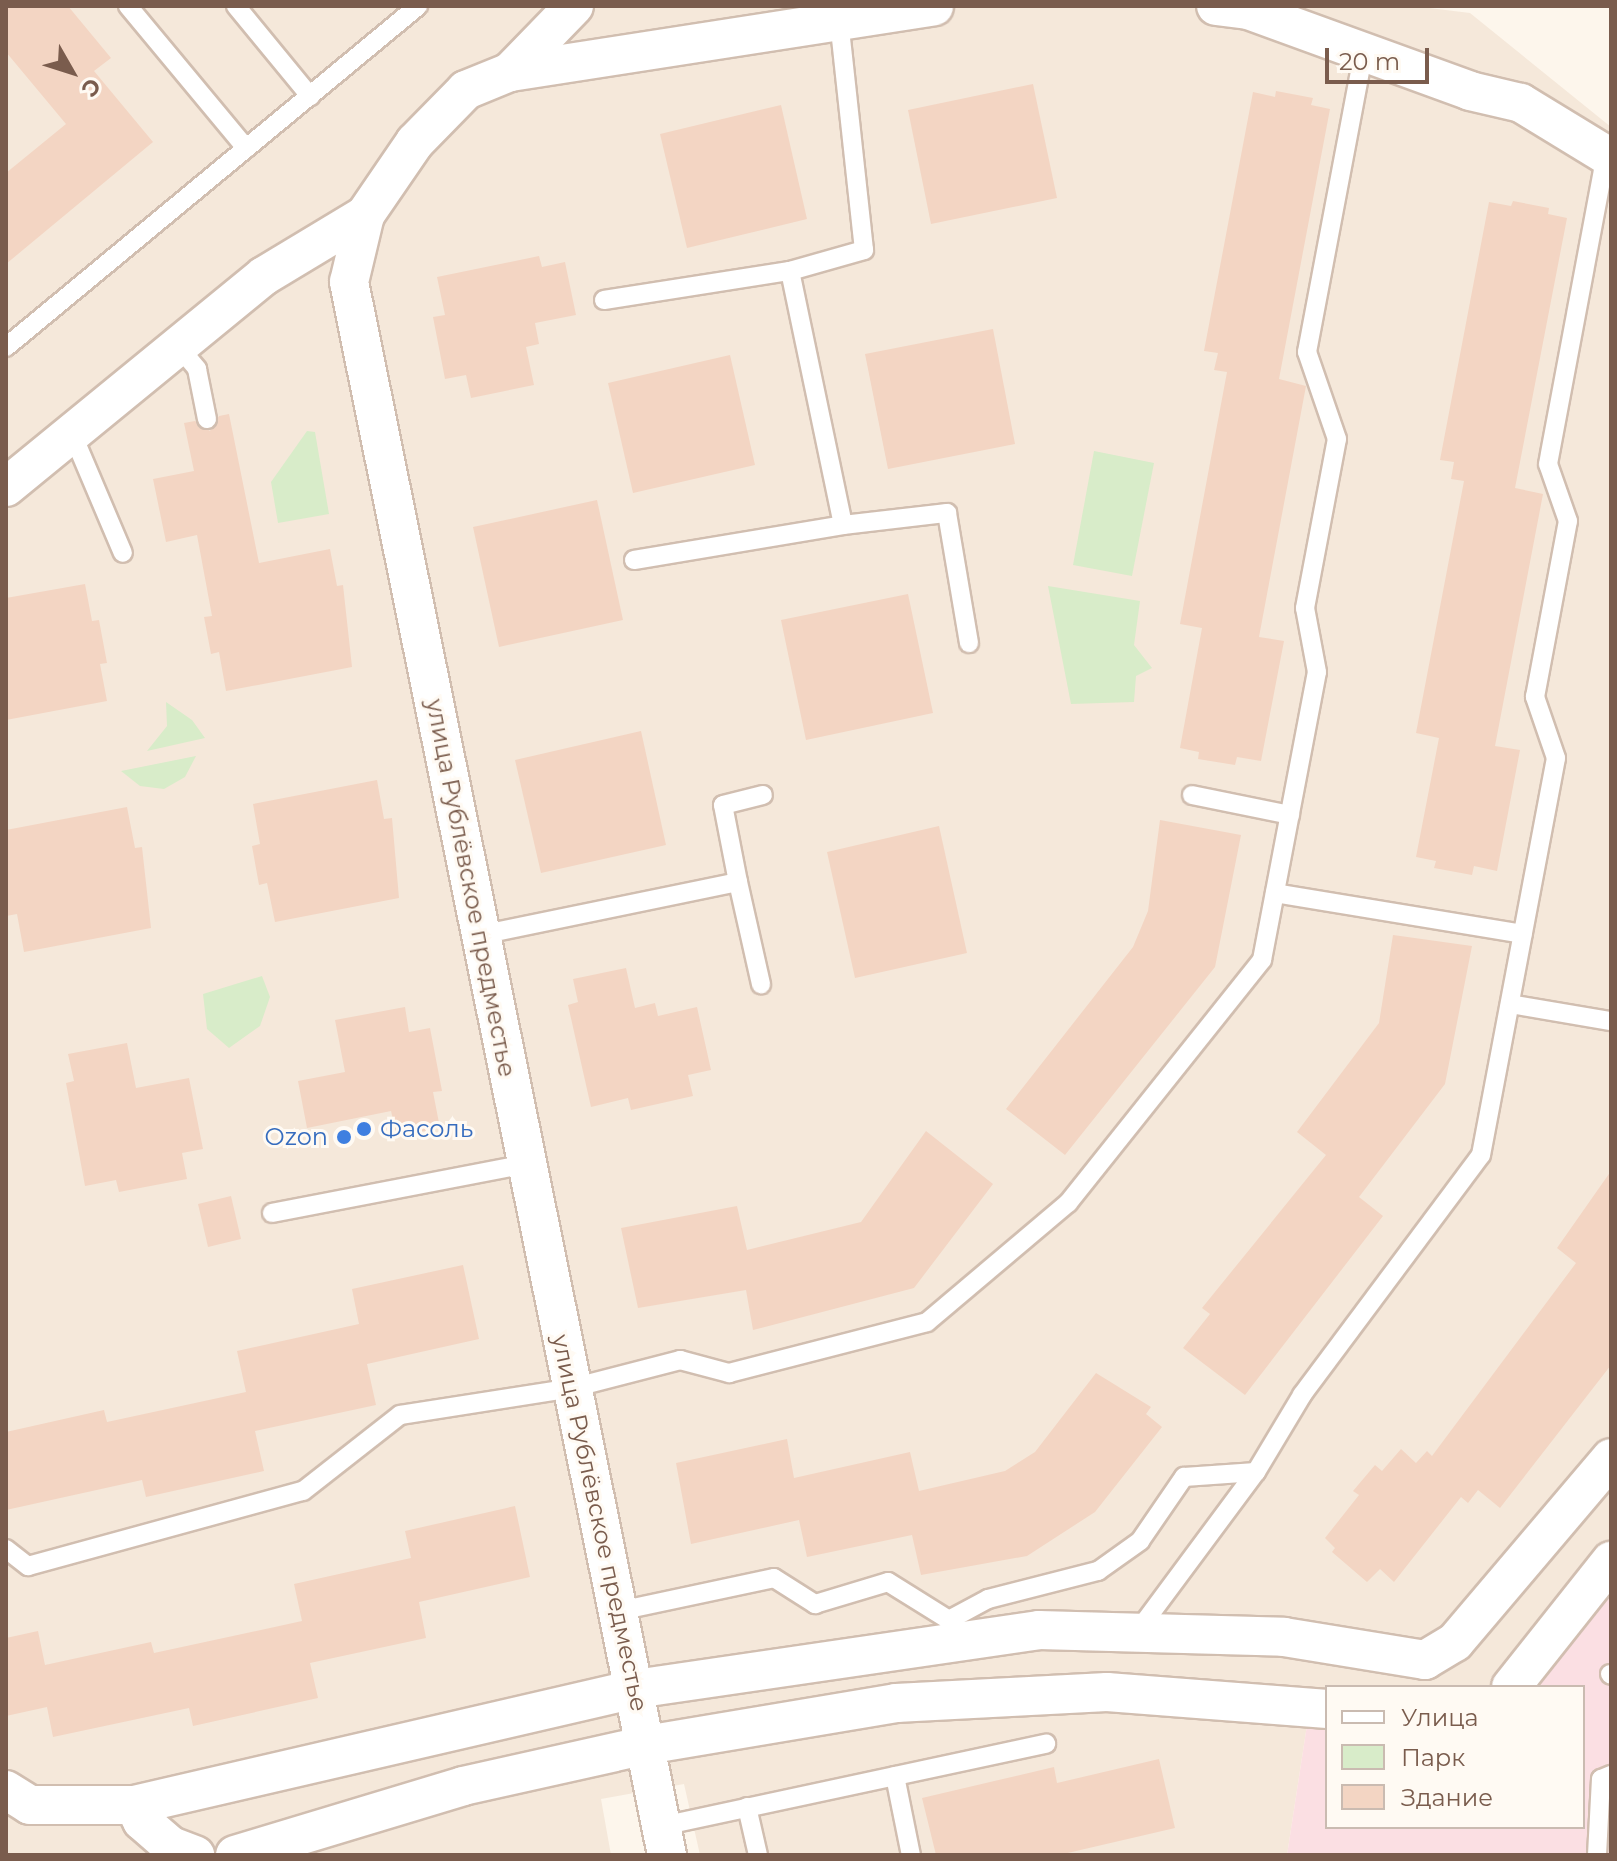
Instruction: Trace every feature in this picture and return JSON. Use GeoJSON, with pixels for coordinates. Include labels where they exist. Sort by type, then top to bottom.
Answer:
{"type":"FeatureCollection","features":[{"type":"Feature","properties":{"kind":"street","name":"улица Рублёвское предместье"},"geometry":{"type":"LineString","coordinates":[[574,6],[510,72],[466,90],[415,142],[365,215],[349,282],[664,1840]]}},
{"type":"Feature","properties":{"kind":"street"},"geometry":{"type":"LineString","coordinates":[[510,72],[934,6]]}},
{"type":"Feature","properties":{"kind":"street"},"geometry":{"type":"LineString","coordinates":[[1216,6],[1248,10],[1470,91],[1521,103],[1608,157]]}},
{"type":"Feature","properties":{"kind":"street"},"geometry":{"type":"LineString","coordinates":[[6,487],[264,276],[365,215]]}},
{"type":"Feature","properties":{"kind":"street"},"geometry":{"type":"LineString","coordinates":[[6,1790],[30,1805],[134,1805],[635,1689],[950,1631],[1039,1630],[1284,1637],[1430,1674],[1611,1458]]}},
{"type":"Feature","properties":{"kind":"street"},"geometry":{"type":"LineString","coordinates":[[1513,1685],[1611,1561]]}},
{"type":"Feature","properties":{"kind":"street"},"geometry":{"type":"LineString","coordinates":[[235,1855],[463,1786],[646,1745],[896,1703],[1107,1692],[1325,1709]]}},
{"type":"Feature","properties":{"kind":"street"},"geometry":{"type":"LineString","coordinates":[[134,1805],[142,1821],[171,1846],[195,1855]]}},
{"type":"Feature","properties":{"kind":"lane"},"geometry":{"type":"LineString","coordinates":[[128,6],[246,148]]}},
{"type":"Feature","properties":{"kind":"lane"},"geometry":{"type":"LineString","coordinates":[[236,6],[310,96]]}},
{"type":"Feature","properties":{"kind":"lane"},"geometry":{"type":"LineString","coordinates":[[6,347],[418,6]]}},
{"type":"Feature","properties":{"kind":"lane"},"geometry":{"type":"LineString","coordinates":[[604,300],[790,271],[864,250],[839,19]]}},
{"type":"Feature","properties":{"kind":"lane"},"geometry":{"type":"LineString","coordinates":[[6,1549],[28,1566],[303,1491],[400,1415],[572,1388],[680,1360],[729,1373],[927,1322],[1068,1203],[1262,960],[1317,672],[1305,608],[1337,439],[1307,352],[1364,50]]}},
{"type":"Feature","properties":{"kind":"lane"},"geometry":{"type":"LineString","coordinates":[[1137,1632],[1256,1472],[1302,1395],[1481,1155],[1556,758],[1535,697],[1568,521],[1548,464],[1608,157]]}},
{"type":"Feature","properties":{"kind":"lane"},"geometry":{"type":"LineString","coordinates":[[790,271],[843,525]]}},
{"type":"Feature","properties":{"kind":"lane"},"geometry":{"type":"LineString","coordinates":[[178,346],[197,369],[207,419]]}},
{"type":"Feature","properties":{"kind":"lane"},"geometry":{"type":"LineString","coordinates":[[72,433],[123,553]]}},
{"type":"Feature","properties":{"kind":"lane"},"geometry":{"type":"LineString","coordinates":[[634,560],[843,525],[947,513],[969,643]]}},
{"type":"Feature","properties":{"kind":"lane"},"geometry":{"type":"LineString","coordinates":[[761,984],[723,805],[763,795]]}},
{"type":"Feature","properties":{"kind":"lane"},"geometry":{"type":"LineString","coordinates":[[1192,795],[1290,815]]}},
{"type":"Feature","properties":{"kind":"lane"},"geometry":{"type":"LineString","coordinates":[[480,935],[738,882]]}},
{"type":"Feature","properties":{"kind":"lane"},"geometry":{"type":"LineString","coordinates":[[1275,893],[1523,934]]}},
{"type":"Feature","properties":{"kind":"lane"},"geometry":{"type":"LineString","coordinates":[[1510,1004],[1611,1021]]}},
{"type":"Feature","properties":{"kind":"lane"},"geometry":{"type":"LineString","coordinates":[[272,1213],[527,1164]]}},
{"type":"Feature","properties":{"kind":"lane"},"geometry":{"type":"LineString","coordinates":[[619,1611],[774,1578],[815,1604],[888,1582],[950,1631],[988,1599],[1098,1571],[1140,1541],[1184,1477],[1256,1472]]}},
{"type":"Feature","properties":{"kind":"lane"},"geometry":{"type":"LineString","coordinates":[[664,1840],[747,1807],[1046,1744]]}},
{"type":"Feature","properties":{"kind":"lane"},"geometry":{"type":"LineString","coordinates":[[1597,1855],[1601,1779],[1611,1775]]}},
{"type":"Feature","properties":{"kind":"lane"},"geometry":{"type":"LineString","coordinates":[[895,1776],[911,1855]]}},
{"type":"Feature","properties":{"kind":"lane"},"geometry":{"type":"LineString","coordinates":[[747,1807],[758,1855]]}},
{"type":"Feature","properties":{"kind":"shaded area"},"geometry":{"type":"Polygon","coordinates":[[[6,6],[1413,6],[1470,13],[1611,127],[1611,1594],[1544,1676],[1533,1685],[1325,1685],[1325,1725],[1307,1725],[1287,1855],[700,1855],[684,1784],[601,1799],[611,1855],[6,1855],[6,6]]]}},
{"type":"Feature","properties":{"kind":"shaded area"},"geometry":{"type":"Polygon","coordinates":[[[1611,1594],[1611,1855],[1287,1855],[1307,1725],[1325,1725],[1325,1829],[1585,1829],[1585,1685],[1532,1685],[1611,1594]]]}},
{"type":"Feature","properties":{"kind":"green space"},"geometry":{"type":"Polygon","coordinates":[[[307,431],[315,432],[329,514],[278,523],[271,482],[307,431]]]}},
{"type":"Feature","properties":{"kind":"green space"},"geometry":{"type":"Polygon","coordinates":[[[1094,451],[1154,463],[1132,576],[1073,565],[1094,451]]]}},
{"type":"Feature","properties":{"kind":"green space"},"geometry":{"type":"Polygon","coordinates":[[[1048,586],[1140,601],[1134,645],[1152,668],[1136,676],[1134,702],[1071,704],[1048,586]]]}},
{"type":"Feature","properties":{"kind":"green space"},"geometry":{"type":"Polygon","coordinates":[[[166,702],[192,720],[205,738],[147,751],[167,726],[166,702]]]}},
{"type":"Feature","properties":{"kind":"green space"},"geometry":{"type":"Polygon","coordinates":[[[196,756],[185,777],[164,789],[140,786],[121,771],[196,756]]]}},
{"type":"Feature","properties":{"kind":"green space"},"geometry":{"type":"Polygon","coordinates":[[[262,976],[270,997],[260,1026],[229,1048],[207,1029],[203,994],[262,976]]]}},
{"type":"Feature","properties":{"kind":"building"},"geometry":{"type":"Polygon","coordinates":[[[6,6],[68,6],[111,58],[94,71],[153,142],[6,264],[6,173],[66,124],[6,52],[6,6]]]}},
{"type":"Feature","properties":{"kind":"building"},"geometry":{"type":"Polygon","coordinates":[[[1033,84],[1057,198],[931,224],[908,110],[1033,84]]]}},
{"type":"Feature","properties":{"kind":"building"},"geometry":{"type":"Polygon","coordinates":[[[1276,91],[1313,98],[1311,105],[1330,109],[1279,379],[1306,386],[1259,637],[1284,641],[1261,761],[1237,757],[1235,765],[1198,759],[1199,752],[1180,748],[1202,628],[1180,624],[1227,372],[1214,370],[1218,353],[1204,351],[1253,92],[1275,97],[1276,91]]]}},
{"type":"Feature","properties":{"kind":"building"},"geometry":{"type":"Polygon","coordinates":[[[781,105],[807,219],[687,248],[660,134],[781,105]]]}},
{"type":"Feature","properties":{"kind":"building"},"geometry":{"type":"Polygon","coordinates":[[[1513,201],[1549,208],[1548,214],[1567,218],[1515,488],[1543,494],[1495,746],[1520,750],[1497,871],[1474,866],[1472,875],[1434,868],[1436,861],[1416,857],[1439,738],[1416,733],[1464,481],[1451,479],[1454,462],[1440,460],[1489,202],[1511,206],[1513,201]]]}},
{"type":"Feature","properties":{"kind":"building"},"geometry":{"type":"Polygon","coordinates":[[[539,256],[542,267],[565,262],[576,315],[535,323],[539,344],[526,347],[534,385],[471,398],[466,375],[445,379],[433,317],[445,315],[437,277],[539,256]]]}},
{"type":"Feature","properties":{"kind":"building"},"geometry":{"type":"Polygon","coordinates":[[[993,329],[1015,444],[888,469],[865,354],[993,329]]]}},
{"type":"Feature","properties":{"kind":"building"},"geometry":{"type":"Polygon","coordinates":[[[730,355],[755,465],[633,493],[608,383],[730,355]]]}},
{"type":"Feature","properties":{"kind":"building"},"geometry":{"type":"Polygon","coordinates":[[[229,414],[259,563],[330,549],[337,586],[343,585],[352,667],[226,691],[219,652],[211,654],[204,617],[212,616],[197,535],[166,542],[153,479],[194,471],[184,423],[195,421],[210,431],[219,416],[229,414]]]}},
{"type":"Feature","properties":{"kind":"building"},"geometry":{"type":"Polygon","coordinates":[[[597,500],[623,620],[499,647],[473,527],[597,500]]]}},
{"type":"Feature","properties":{"kind":"building"},"geometry":{"type":"Polygon","coordinates":[[[85,584],[92,621],[99,620],[107,663],[100,664],[107,701],[6,720],[6,598],[85,584]]]}},
{"type":"Feature","properties":{"kind":"building"},"geometry":{"type":"Polygon","coordinates":[[[908,594],[933,713],[806,740],[781,620],[908,594]]]}},
{"type":"Feature","properties":{"kind":"building"},"geometry":{"type":"Polygon","coordinates":[[[641,731],[666,845],[541,873],[515,760],[641,731]]]}},
{"type":"Feature","properties":{"kind":"building"},"geometry":{"type":"Polygon","coordinates":[[[377,780],[384,819],[392,818],[399,898],[275,922],[267,883],[259,885],[252,846],[260,844],[253,804],[377,780]]]}},
{"type":"Feature","properties":{"kind":"building"},"geometry":{"type":"Polygon","coordinates":[[[127,807],[135,848],[142,847],[151,928],[24,952],[17,914],[6,916],[6,830],[127,807]]]}},
{"type":"Feature","properties":{"kind":"building"},"geometry":{"type":"Polygon","coordinates":[[[1160,820],[1241,835],[1215,967],[1065,1155],[1006,1109],[1133,947],[1148,911],[1160,820]]]}},
{"type":"Feature","properties":{"kind":"building"},"geometry":{"type":"Polygon","coordinates":[[[939,826],[967,953],[855,978],[827,852],[939,826]]]}},
{"type":"Feature","properties":{"kind":"building"},"geometry":{"type":"Polygon","coordinates":[[[1393,935],[1472,946],[1445,1084],[1359,1197],[1383,1216],[1245,1395],[1183,1348],[1210,1314],[1202,1308],[1326,1155],[1297,1132],[1379,1023],[1393,935]]]}},
{"type":"Feature","properties":{"kind":"building"},"geometry":{"type":"Polygon","coordinates":[[[626,968],[635,1008],[655,1003],[658,1016],[697,1007],[711,1070],[688,1075],[693,1096],[631,1110],[628,1098],[591,1107],[568,1005],[578,1002],[573,979],[626,968]]]}},
{"type":"Feature","properties":{"kind":"building"},"geometry":{"type":"Polygon","coordinates":[[[405,1007],[409,1032],[430,1028],[442,1091],[433,1092],[440,1128],[397,1136],[391,1111],[307,1128],[298,1081],[345,1072],[335,1020],[405,1007]]]}},
{"type":"Feature","properties":{"kind":"building"},"geometry":{"type":"Polygon","coordinates":[[[127,1043],[136,1088],[189,1078],[203,1149],[182,1153],[187,1179],[119,1192],[116,1180],[85,1186],[66,1083],[74,1081],[68,1054],[127,1043]]]}},
{"type":"Feature","properties":{"kind":"building"},"geometry":{"type":"Polygon","coordinates":[[[926,1131],[993,1184],[914,1288],[753,1330],[746,1290],[638,1308],[621,1228],[737,1206],[747,1250],[861,1222],[926,1131]]]}},
{"type":"Feature","properties":{"kind":"building"},"geometry":{"type":"Polygon","coordinates":[[[1611,1171],[1611,1365],[1500,1508],[1478,1490],[1468,1503],[1461,1497],[1394,1582],[1380,1569],[1367,1582],[1332,1552],[1335,1548],[1325,1538],[1359,1495],[1353,1491],[1375,1465],[1382,1471],[1401,1449],[1416,1463],[1427,1451],[1432,1456],[1576,1263],[1557,1248],[1611,1171]]]}},
{"type":"Feature","properties":{"kind":"building"},"geometry":{"type":"Polygon","coordinates":[[[231,1196],[241,1239],[208,1247],[198,1204],[231,1196]]]}},
{"type":"Feature","properties":{"kind":"building"},"geometry":{"type":"Polygon","coordinates":[[[463,1265],[479,1339],[367,1364],[376,1405],[255,1431],[264,1471],[146,1497],[142,1480],[6,1510],[6,1432],[104,1410],[107,1422],[246,1392],[237,1351],[359,1324],[352,1289],[463,1265]]]}},
{"type":"Feature","properties":{"kind":"building"},"geometry":{"type":"Polygon","coordinates":[[[1096,1373],[1151,1407],[1146,1414],[1162,1427],[1095,1512],[1027,1556],[921,1575],[912,1535],[807,1557],[799,1520],[691,1544],[676,1463],[787,1439],[794,1478],[910,1452],[919,1491],[1005,1471],[1035,1452],[1096,1373]]]}},
{"type":"Feature","properties":{"kind":"building"},"geometry":{"type":"Polygon","coordinates":[[[515,1506],[530,1577],[419,1602],[426,1638],[310,1663],[318,1698],[193,1726],[189,1708],[53,1737],[47,1707],[6,1716],[6,1638],[38,1631],[45,1665],[151,1642],[154,1653],[302,1621],[294,1584],[411,1558],[405,1531],[515,1506]]]}},
{"type":"Feature","properties":{"kind":"building"},"geometry":{"type":"Polygon","coordinates":[[[1159,1759],[1175,1828],[1059,1855],[936,1855],[922,1798],[1054,1767],[1057,1783],[1159,1759]]]}},
{"type":"Feature","properties":{"kind":"place","name":"Фасоль"},"geometry":{"type":"Point","coordinates":[364,1129]}},
{"type":"Feature","properties":{"kind":"place","name":"Ozon"},"geometry":{"type":"Point","coordinates":[344,1137]}}]}
